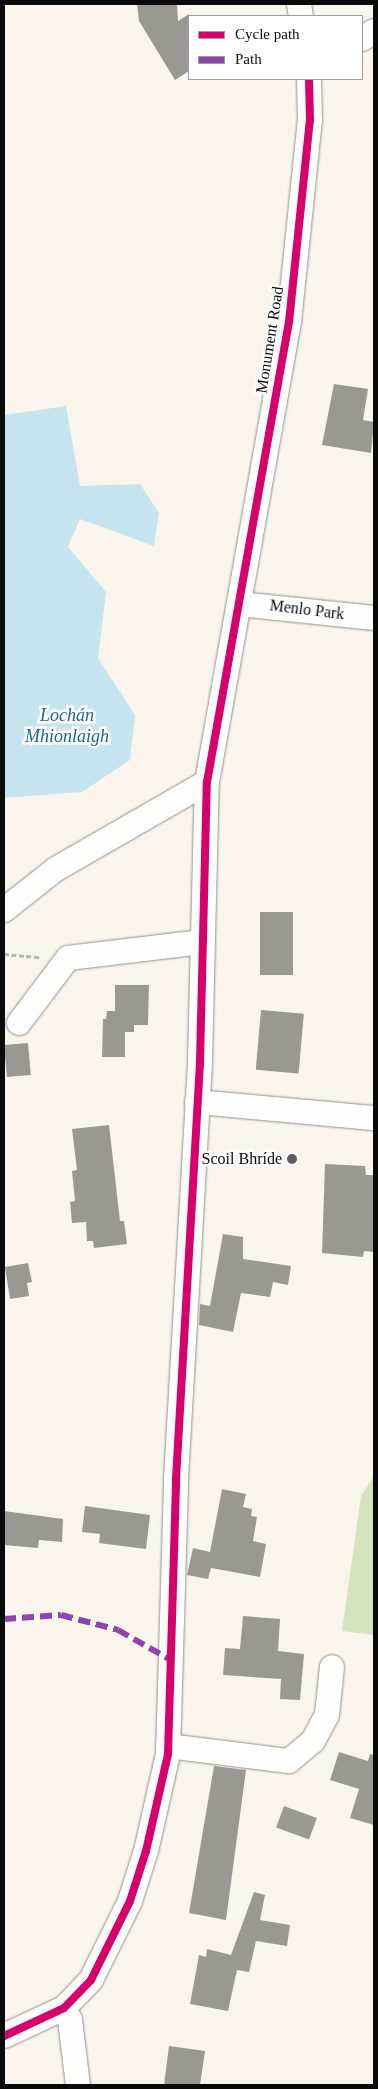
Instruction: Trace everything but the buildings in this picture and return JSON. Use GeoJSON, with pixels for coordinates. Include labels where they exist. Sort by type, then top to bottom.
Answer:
{"type":"FeatureCollection","features":[{"type":"Feature","properties":{"kind":"street"},"geometry":{"type":"LineString","coordinates":[[363,38],[374,32]]}},
{"type":"Feature","properties":{"kind":"street","name":"Monument Road"},"geometry":{"type":"LineString","coordinates":[[64,2008],[91,1980],[130,1901],[146,1851],[168,1746],[177,1459],[197,1102],[206,782],[289,322],[310,120],[309,80]]}},
{"type":"Feature","properties":{"kind":"street","name":"Menlo Park"},"geometry":{"type":"LineString","coordinates":[[239,604],[374,618]]}},
{"type":"Feature","properties":{"kind":"street"},"geometry":{"type":"LineString","coordinates":[[4,910],[56,869],[206,782]]}},
{"type":"Feature","properties":{"kind":"street"},"geometry":{"type":"LineString","coordinates":[[19,1023],[68,958],[202,942]]}},
{"type":"Feature","properties":{"kind":"street"},"geometry":{"type":"LineString","coordinates":[[197,1102],[374,1118]]}},
{"type":"Feature","properties":{"kind":"street"},"geometry":{"type":"LineString","coordinates":[[168,1746],[289,1761],[313,1741],[326,1715],[332,1667]]}},
{"type":"Feature","properties":{"kind":"street"},"geometry":{"type":"LineString","coordinates":[[4,2036],[64,2008],[70,2020],[78,2085]]}},
{"type":"Feature","properties":{"kind":"path"},"geometry":{"type":"LineString","coordinates":[[4,954],[68,958]]}},
{"type":"Feature","properties":{"kind":"green space"},"geometry":{"type":"Polygon","coordinates":[[[374,1476],[374,1635],[342,1631],[361,1496],[374,1476]]]}},
{"type":"Feature","properties":{"kind":"water","name":"Lochán Mhionlaigh"},"geometry":{"type":"Polygon","coordinates":[[[66,406],[80,486],[140,484],[159,513],[154,546],[80,519],[68,547],[106,592],[98,658],[135,715],[130,760],[82,792],[4,798],[4,415],[66,406]]]}},
{"type":"Feature","properties":{"kind":"marked path"},"geometry":{"type":"LineString","coordinates":[[4,1619],[61,1615],[118,1630],[169,1659]]}},
{"type":"Feature","properties":{"kind":"cycle path"},"geometry":{"type":"LineString","coordinates":[[4,2036],[64,2008],[91,1980],[130,1901],[146,1851],[168,1754],[176,1479],[200,1061],[207,782],[289,322],[310,120],[309,80]]}},
{"type":"Feature","properties":{"kind":"place","name":"Scoil Bhríde"},"geometry":{"type":"Point","coordinates":[292,1159]}}]}
